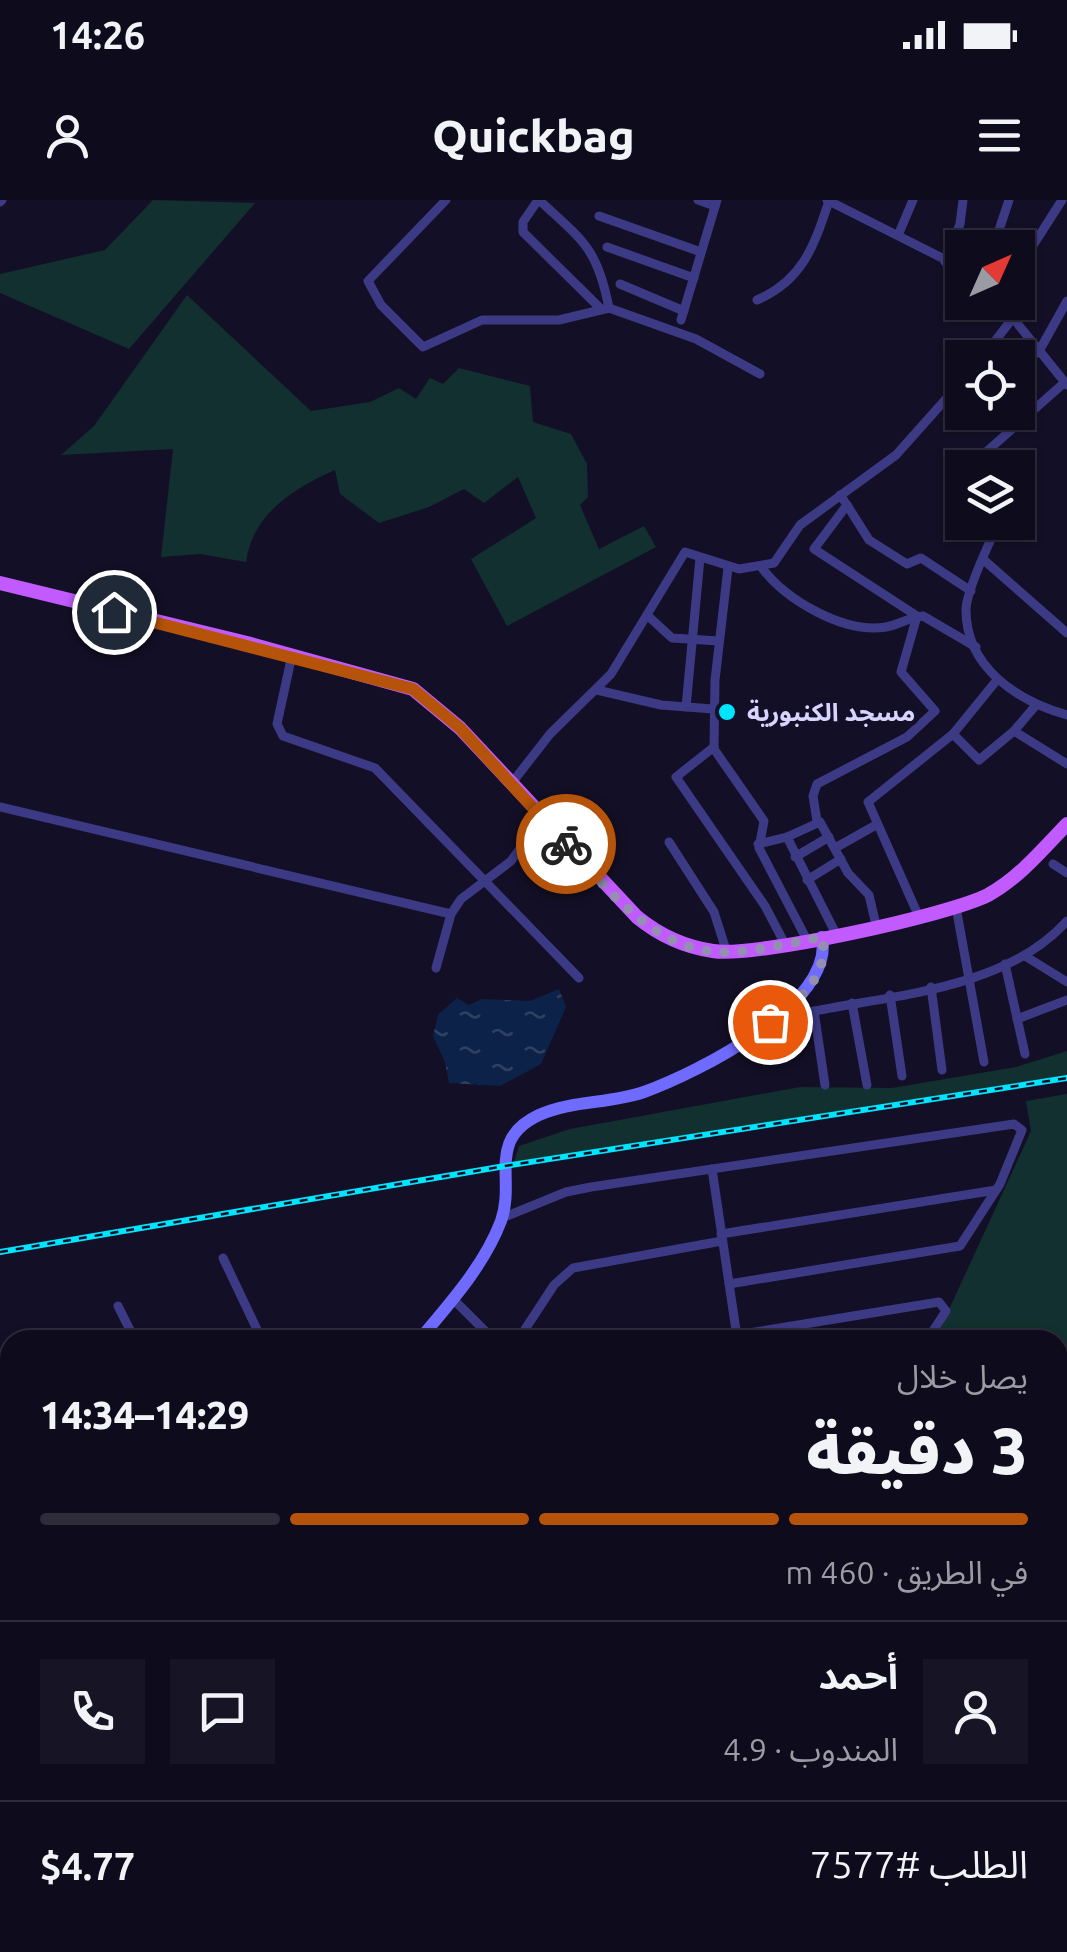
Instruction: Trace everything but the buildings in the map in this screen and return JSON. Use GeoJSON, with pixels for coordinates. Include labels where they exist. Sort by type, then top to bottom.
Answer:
{"type":"FeatureCollection","features":[{"type":"Feature","properties":{"kind":"main road"},"geometry":{"type":"LineString","coordinates":[[0,584],[292,654],[413,689],[449,717],[646,925],[664,937],[727,953],[956,908],[1008,882],[1067,824]]}},
{"type":"Feature","properties":{"kind":"main road"},"geometry":{"type":"LineString","coordinates":[[428,1330],[453,1300],[502,1218],[506,1148],[526,1123],[557,1110],[628,1097],[659,1086],[737,1045],[805,992],[823,964],[822,937]]}},
{"type":"Feature","properties":{"kind":"street"},"geometry":{"type":"LineString","coordinates":[[446,200],[368,281],[381,305],[423,347],[439,343],[482,320],[558,320],[605,309]]}},
{"type":"Feature","properties":{"kind":"street"},"geometry":{"type":"LineString","coordinates":[[605,309],[601,266],[592,249],[538,200],[523,222],[523,232],[605,309],[696,339],[760,374]]}},
{"type":"Feature","properties":{"kind":"street"},"geometry":{"type":"LineString","coordinates":[[620,284],[683,315],[716,203],[698,200]]}},
{"type":"Feature","properties":{"kind":"street"},"geometry":{"type":"LineString","coordinates":[[858,213],[860,200]]}},
{"type":"Feature","properties":{"kind":"street"},"geometry":{"type":"LineString","coordinates":[[899,233],[912,200]]}},
{"type":"Feature","properties":{"kind":"street"},"geometry":{"type":"LineString","coordinates":[[757,300],[779,291],[809,259],[830,201],[899,233],[944,262],[960,224],[963,200]]}},
{"type":"Feature","properties":{"kind":"street"},"geometry":{"type":"LineString","coordinates":[[999,230],[1009,200]]}},
{"type":"Feature","properties":{"kind":"street"},"geometry":{"type":"LineString","coordinates":[[1035,243],[1062,200]]}},
{"type":"Feature","properties":{"kind":"street"},"geometry":{"type":"LineString","coordinates":[[599,216],[701,252]]}},
{"type":"Feature","properties":{"kind":"street"},"geometry":{"type":"LineString","coordinates":[[607,247],[694,278]]}},
{"type":"Feature","properties":{"kind":"street"},"geometry":{"type":"LineString","coordinates":[[1038,353],[1067,301]]}},
{"type":"Feature","properties":{"kind":"street"},"geometry":{"type":"LineString","coordinates":[[996,340],[1011,320]]}},
{"type":"Feature","properties":{"kind":"street"},"geometry":{"type":"LineString","coordinates":[[989,450],[1066,384],[1013,320]]}},
{"type":"Feature","properties":{"kind":"street"},"geometry":{"type":"LineString","coordinates":[[511,784],[546,739],[597,690],[648,616],[684,553],[728,568],[762,568],[776,561],[800,525],[896,456],[945,400]]}},
{"type":"Feature","properties":{"kind":"street"},"geometry":{"type":"LineString","coordinates":[[840,496],[876,545],[907,564],[921,558],[971,591]]}},
{"type":"Feature","properties":{"kind":"street"},"geometry":{"type":"LineString","coordinates":[[847,505],[814,549],[918,616],[976,646]]}},
{"type":"Feature","properties":{"kind":"street"},"geometry":{"type":"LineString","coordinates":[[993,540],[966,610],[976,646],[997,680],[1036,705],[1067,716]]}},
{"type":"Feature","properties":{"kind":"street"},"geometry":{"type":"LineString","coordinates":[[686,708],[700,558]]}},
{"type":"Feature","properties":{"kind":"street"},"geometry":{"type":"LineString","coordinates":[[985,560],[1067,633]]}},
{"type":"Feature","properties":{"kind":"street"},"geometry":{"type":"LineString","coordinates":[[728,568],[713,708],[714,746],[765,822],[758,844]]}},
{"type":"Feature","properties":{"kind":"street"},"geometry":{"type":"LineString","coordinates":[[762,568],[786,593],[822,614],[884,628],[918,616]]}},
{"type":"Feature","properties":{"kind":"street"},"geometry":{"type":"LineString","coordinates":[[648,616],[668,635],[719,640]]}},
{"type":"Feature","properties":{"kind":"street"},"geometry":{"type":"LineString","coordinates":[[876,925],[869,895],[817,821],[812,796],[817,784],[907,737],[934,712],[901,672],[918,616]]}},
{"type":"Feature","properties":{"kind":"street"},"geometry":{"type":"LineString","coordinates":[[292,654],[277,724],[284,736],[375,768],[579,978]]}},
{"type":"Feature","properties":{"kind":"street"},"geometry":{"type":"LineString","coordinates":[[919,916],[868,802],[953,734],[997,680]]}},
{"type":"Feature","properties":{"kind":"street"},"geometry":{"type":"LineString","coordinates":[[597,690],[686,708],[713,708]]}},
{"type":"Feature","properties":{"kind":"street"},"geometry":{"type":"LineString","coordinates":[[953,734],[979,760],[1014,731],[1036,705]]}},
{"type":"Feature","properties":{"kind":"street"},"geometry":{"type":"LineString","coordinates":[[1014,731],[1067,764]]}},
{"type":"Feature","properties":{"kind":"street"},"geometry":{"type":"LineString","coordinates":[[714,746],[676,777],[765,906],[785,944]]}},
{"type":"Feature","properties":{"kind":"street"},"geometry":{"type":"LineString","coordinates":[[0,807],[450,914]]}},
{"type":"Feature","properties":{"kind":"street"},"geometry":{"type":"LineString","coordinates":[[436,968],[450,914],[461,899],[511,861],[542,818]]}},
{"type":"Feature","properties":{"kind":"street"},"geometry":{"type":"LineString","coordinates":[[758,844],[788,837],[817,821]]}},
{"type":"Feature","properties":{"kind":"street"},"geometry":{"type":"LineString","coordinates":[[836,848],[876,825]]}},
{"type":"Feature","properties":{"kind":"street"},"geometry":{"type":"LineString","coordinates":[[788,837],[807,880],[822,937]]}},
{"type":"Feature","properties":{"kind":"street"},"geometry":{"type":"LineString","coordinates":[[795,856],[829,837]]}},
{"type":"Feature","properties":{"kind":"street"},"geometry":{"type":"LineString","coordinates":[[669,842],[714,912],[727,953]]}},
{"type":"Feature","properties":{"kind":"street"},"geometry":{"type":"LineString","coordinates":[[758,844],[822,937]]}},
{"type":"Feature","properties":{"kind":"street"},"geometry":{"type":"LineString","coordinates":[[807,880],[841,859]]}},
{"type":"Feature","properties":{"kind":"street"},"geometry":{"type":"LineString","coordinates":[[1053,864],[1067,873]]}},
{"type":"Feature","properties":{"kind":"street"},"geometry":{"type":"LineString","coordinates":[[956,908],[984,1062]]}},
{"type":"Feature","properties":{"kind":"street"},"geometry":{"type":"LineString","coordinates":[[786,1010],[814,1010],[971,978],[1025,956],[1063,933],[1067,920]]}},
{"type":"Feature","properties":{"kind":"street"},"geometry":{"type":"LineString","coordinates":[[1025,956],[1067,982]]}},
{"type":"Feature","properties":{"kind":"street"},"geometry":{"type":"LineString","coordinates":[[1005,964],[1025,1054]]}},
{"type":"Feature","properties":{"kind":"street"},"geometry":{"type":"LineString","coordinates":[[931,987],[942,1070]]}},
{"type":"Feature","properties":{"kind":"street"},"geometry":{"type":"LineString","coordinates":[[890,995],[902,1076]]}},
{"type":"Feature","properties":{"kind":"street"},"geometry":{"type":"LineString","coordinates":[[1017,1019],[1067,1000]]}},
{"type":"Feature","properties":{"kind":"street"},"geometry":{"type":"LineString","coordinates":[[852,1003],[868,1085]]}},
{"type":"Feature","properties":{"kind":"street"},"geometry":{"type":"LineString","coordinates":[[814,1010],[826,1084]]}},
{"type":"Feature","properties":{"kind":"street"},"geometry":{"type":"LineString","coordinates":[[502,1218],[566,1192],[712,1168],[1014,1124],[1022,1135],[996,1190],[960,1246],[729,1284]]}},
{"type":"Feature","properties":{"kind":"street"},"geometry":{"type":"LineString","coordinates":[[712,1168],[736,1330]]}},
{"type":"Feature","properties":{"kind":"street"},"geometry":{"type":"LineString","coordinates":[[524,1330],[554,1284],[573,1268],[996,1190]]}},
{"type":"Feature","properties":{"kind":"street"},"geometry":{"type":"LineString","coordinates":[[223,1258],[257,1330]]}},
{"type":"Feature","properties":{"kind":"street"},"geometry":{"type":"LineString","coordinates":[[453,1300],[484,1330]]}},
{"type":"Feature","properties":{"kind":"street"},"geometry":{"type":"LineString","coordinates":[[777,1330],[938,1302],[946,1311],[934,1330]]}},
{"type":"Feature","properties":{"kind":"street"},"geometry":{"type":"LineString","coordinates":[[118,1306],[130,1330]]}},
{"type":"Feature","properties":{"kind":"green space"},"geometry":{"type":"Polygon","coordinates":[[[153,200],[255,203],[129,349],[0,293],[0,274],[105,250],[153,200]]]}},
{"type":"Feature","properties":{"kind":"green space"},"geometry":{"type":"Polygon","coordinates":[[[187,295],[311,411],[370,402],[399,388],[416,399],[430,378],[443,384],[459,368],[530,386],[533,422],[571,434],[587,464],[588,497],[580,505],[599,549],[644,526],[656,547],[507,626],[471,559],[536,518],[518,477],[484,503],[464,489],[429,507],[379,523],[340,494],[335,470],[290,495],[266,516],[250,545],[246,562],[200,554],[161,557],[173,449],[61,455],[94,426],[187,295]]]}},
{"type":"Feature","properties":{"kind":"green space"},"geometry":{"type":"Polygon","coordinates":[[[1067,1051],[1067,1075],[514,1162],[519,1146],[570,1129],[800,1087],[892,1088],[1016,1067],[1067,1051]]]}},
{"type":"Feature","properties":{"kind":"green space"},"geometry":{"type":"Polygon","coordinates":[[[1067,1094],[1067,1330],[940,1330],[1031,1131],[1026,1101],[1067,1094]]]}},
{"type":"Feature","properties":{"kind":"water"},"geometry":{"type":"Polygon","coordinates":[[[559,989],[566,1007],[541,1064],[500,1086],[449,1083],[433,1036],[438,1015],[457,998],[469,1005],[482,999],[530,1001],[559,989]]]}},
{"type":"Feature","properties":{"kind":"railway"},"geometry":{"type":"LineString","coordinates":[[0,1252],[505,1166],[1067,1078]]}},
{"type":"Feature","properties":{"kind":"way so far"},"geometry":{"type":"LineString","coordinates":[[566,844],[627,908],[664,937],[727,953],[822,937],[825,952],[817,976],[805,992],[770,1022]]}},
{"type":"Feature","properties":{"kind":"place","name":"مسجد الكنبورية"},"geometry":{"type":"Point","coordinates":[727,712]}},
{"type":"Feature","properties":{"kind":"route"},"geometry":{"type":"LineString","coordinates":[[114,612],[292,654],[413,689],[460,728],[566,844]]}}]}
